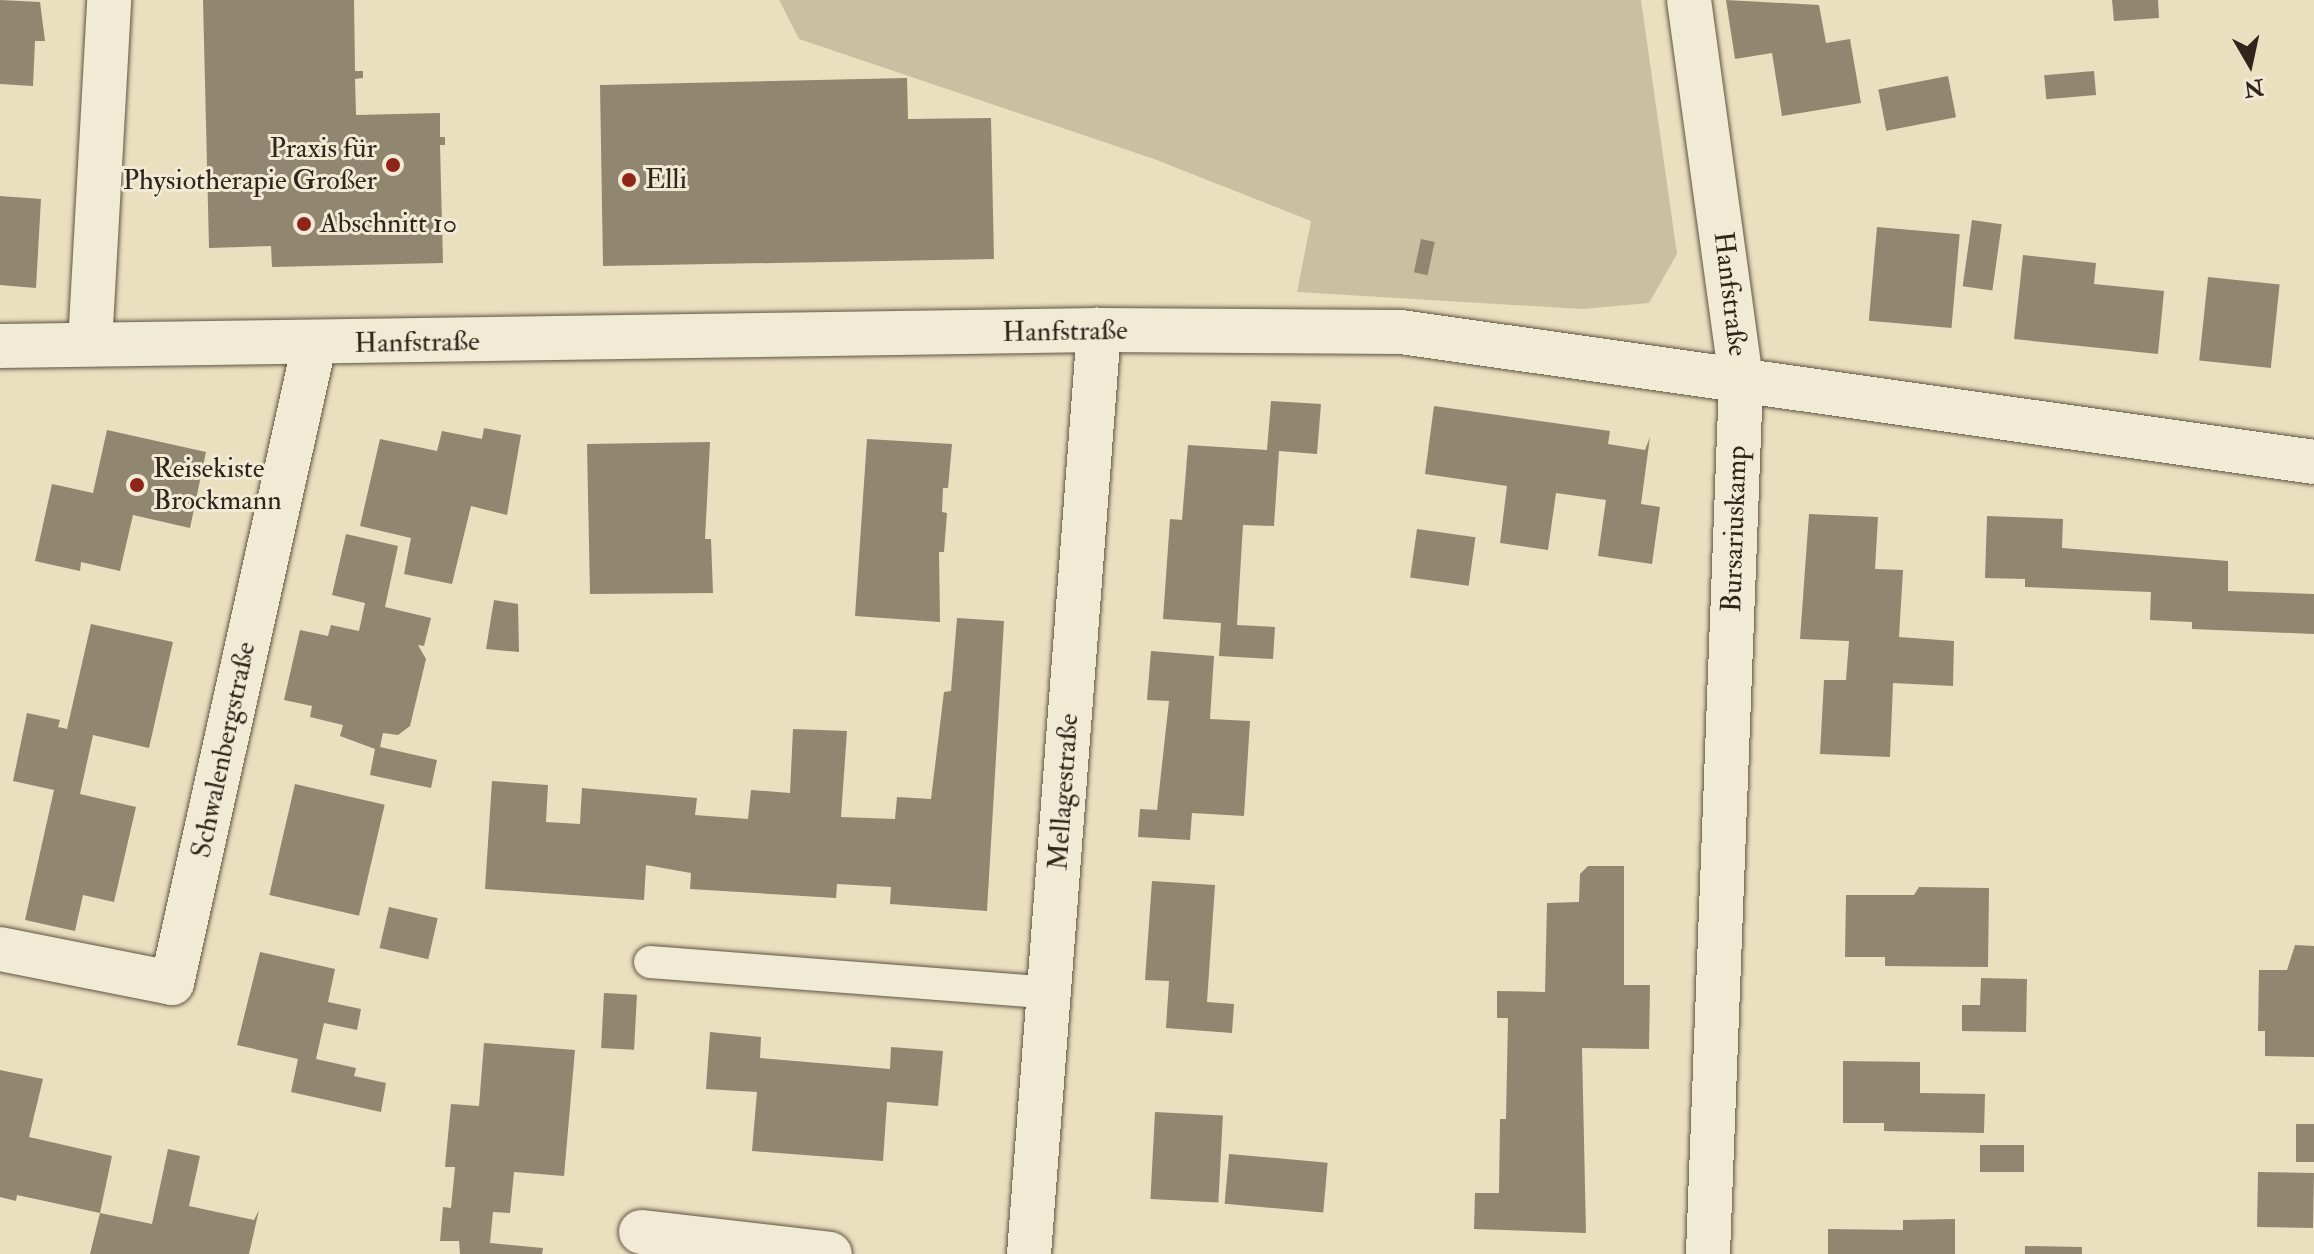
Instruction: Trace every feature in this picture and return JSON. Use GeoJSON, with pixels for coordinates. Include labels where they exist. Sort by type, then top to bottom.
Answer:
{"type":"FeatureCollection","features":[{"type":"Feature","properties":{"kind":"street"},"geometry":{"type":"LineString","coordinates":[[90,344],[109,0]]}},
{"type":"Feature","properties":{"kind":"street","name":"Hanfstraße"},"geometry":{"type":"LineString","coordinates":[[0,346],[314,345],[1099,330],[1401,332],[1741,382],[1689,0]]}},
{"type":"Feature","properties":{"kind":"street","name":"Mellagestraße"},"geometry":{"type":"LineString","coordinates":[[1029,1254],[1099,330]]}},
{"type":"Feature","properties":{"kind":"street","name":"Schwalenbergstraße"},"geometry":{"type":"LineString","coordinates":[[0,949],[172,983],[314,345]]}},
{"type":"Feature","properties":{"kind":"street"},"geometry":{"type":"LineString","coordinates":[[1741,382],[2314,462]]}},
{"type":"Feature","properties":{"kind":"street","name":"Bursariuskamp"},"geometry":{"type":"LineString","coordinates":[[1708,1254],[1741,382]]}},
{"type":"Feature","properties":{"kind":"street"},"geometry":{"type":"LineString","coordinates":[[641,1232],[830,1254]]}},
{"type":"Feature","properties":{"kind":"lane"},"geometry":{"type":"LineString","coordinates":[[650,962],[1049,993]]}},
{"type":"Feature","properties":{"kind":"shaded area"},"geometry":{"type":"Polygon","coordinates":[[[779,0],[1641,0],[1677,254],[1649,303],[1582,309],[1297,292],[1311,221],[1154,159],[799,39],[779,0]]]}},
{"type":"Feature","properties":{"kind":"building"},"geometry":{"type":"Polygon","coordinates":[[[0,0],[40,2],[45,41],[35,41],[33,86],[0,84],[0,0]]]}},
{"type":"Feature","properties":{"kind":"building"},"geometry":{"type":"Polygon","coordinates":[[[203,0],[354,0],[355,71],[363,71],[363,78],[355,79],[356,115],[440,113],[440,137],[445,137],[445,145],[440,145],[443,263],[272,267],[271,246],[209,248],[203,0]]]}},
{"type":"Feature","properties":{"kind":"building"},"geometry":{"type":"Polygon","coordinates":[[[1726,0],[1819,5],[1826,43],[1850,39],[1861,103],[1782,116],[1772,53],[1735,59],[1726,0]]]}},
{"type":"Feature","properties":{"kind":"building"},"geometry":{"type":"Polygon","coordinates":[[[2112,0],[2158,0],[2159,18],[2114,21],[2112,0]]]}},
{"type":"Feature","properties":{"kind":"building"},"geometry":{"type":"Polygon","coordinates":[[[2094,71],[2096,95],[2046,99],[2044,75],[2094,71]]]}},
{"type":"Feature","properties":{"kind":"building"},"geometry":{"type":"Polygon","coordinates":[[[1948,76],[1956,117],[1886,131],[1878,90],[1948,76]]]}},
{"type":"Feature","properties":{"kind":"building"},"geometry":{"type":"Polygon","coordinates":[[[907,78],[908,119],[991,118],[994,259],[603,266],[600,85],[907,78]]]}},
{"type":"Feature","properties":{"kind":"building"},"geometry":{"type":"Polygon","coordinates":[[[0,196],[41,199],[36,288],[0,285],[0,196]]]}},
{"type":"Feature","properties":{"kind":"building"},"geometry":{"type":"Polygon","coordinates":[[[1972,220],[2002,224],[1992,291],[1963,286],[1972,220]]]}},
{"type":"Feature","properties":{"kind":"building"},"geometry":{"type":"Polygon","coordinates":[[[1877,227],[1960,234],[1951,328],[1869,321],[1877,227]]]}},
{"type":"Feature","properties":{"kind":"building"},"geometry":{"type":"Polygon","coordinates":[[[1421,239],[1435,242],[1428,275],[1414,272],[1421,239]]]}},
{"type":"Feature","properties":{"kind":"building"},"geometry":{"type":"Polygon","coordinates":[[[2023,255],[2096,263],[2094,284],[2164,291],[2158,354],[2014,339],[2023,255]]]}},
{"type":"Feature","properties":{"kind":"building"},"geometry":{"type":"Polygon","coordinates":[[[2208,277],[2280,285],[2271,368],[2199,361],[2208,277]]]}},
{"type":"Feature","properties":{"kind":"building"},"geometry":{"type":"Polygon","coordinates":[[[1271,401],[1321,404],[1317,454],[1279,451],[1274,526],[1243,525],[1237,625],[1275,627],[1273,659],[1219,656],[1221,623],[1163,619],[1170,519],[1182,520],[1188,445],[1267,450],[1271,401]]]}},
{"type":"Feature","properties":{"kind":"building"},"geometry":{"type":"Polygon","coordinates":[[[1434,406],[1610,431],[1608,444],[1645,450],[1650,437],[1641,504],[1660,507],[1652,564],[1598,556],[1606,500],[1556,493],[1548,550],[1500,543],[1507,486],[1425,474],[1434,406]]]}},
{"type":"Feature","properties":{"kind":"building"},"geometry":{"type":"Polygon","coordinates":[[[484,428],[521,435],[507,515],[471,506],[452,584],[404,574],[411,538],[360,526],[380,439],[437,451],[442,431],[482,439],[484,428]]]}},
{"type":"Feature","properties":{"kind":"building"},"geometry":{"type":"Polygon","coordinates":[[[107,430],[206,452],[190,528],[133,515],[120,571],[81,562],[80,571],[35,561],[52,484],[93,493],[107,430]]]}},
{"type":"Feature","properties":{"kind":"building"},"geometry":{"type":"Polygon","coordinates":[[[867,439],[952,444],[948,488],[943,488],[942,512],[947,513],[944,552],[939,552],[940,622],[855,616],[867,439]]]}},
{"type":"Feature","properties":{"kind":"building"},"geometry":{"type":"Polygon","coordinates":[[[710,442],[705,539],[711,539],[713,593],[590,594],[587,444],[710,442]]]}},
{"type":"Feature","properties":{"kind":"building"},"geometry":{"type":"Polygon","coordinates":[[[1809,514],[1878,517],[1875,569],[1903,570],[1899,637],[1954,641],[1953,686],[1893,683],[1890,757],[1820,754],[1824,680],[1846,680],[1849,641],[1800,639],[1809,514]]]}},
{"type":"Feature","properties":{"kind":"building"},"geometry":{"type":"Polygon","coordinates":[[[1987,516],[2063,519],[2062,548],[2228,561],[2228,591],[2314,594],[2314,634],[2192,629],[2192,622],[2150,620],[2151,592],[2025,587],[2025,579],[1985,578],[1987,516]]]}},
{"type":"Feature","properties":{"kind":"building"},"geometry":{"type":"Polygon","coordinates":[[[1417,529],[1475,537],[1469,586],[1410,578],[1417,529]]]}},
{"type":"Feature","properties":{"kind":"building"},"geometry":{"type":"Polygon","coordinates":[[[346,534],[398,546],[385,607],[431,618],[424,646],[418,645],[426,659],[410,726],[398,735],[383,733],[380,747],[437,760],[431,788],[370,775],[375,749],[340,736],[343,725],[310,717],[312,706],[284,700],[300,630],[328,636],[331,625],[359,631],[365,603],[332,595],[346,534]]]}},
{"type":"Feature","properties":{"kind":"building"},"geometry":{"type":"Polygon","coordinates":[[[494,600],[518,604],[519,652],[486,649],[494,600]]]}},
{"type":"Feature","properties":{"kind":"building"},"geometry":{"type":"Polygon","coordinates":[[[957,618],[1004,621],[987,911],[890,904],[891,887],[837,884],[836,898],[690,889],[691,873],[646,865],[644,900],[485,889],[492,781],[548,785],[546,822],[580,824],[582,788],[697,798],[695,815],[748,819],[751,790],[790,793],[793,729],[847,731],[841,817],[895,819],[897,797],[931,799],[944,692],[951,691],[957,618]]]}},
{"type":"Feature","properties":{"kind":"building"},"geometry":{"type":"Polygon","coordinates":[[[91,624],[173,642],[149,748],[93,735],[80,794],[136,807],[114,902],[83,895],[75,931],[25,920],[54,790],[13,781],[27,713],[60,720],[58,727],[67,729],[91,624]]]}},
{"type":"Feature","properties":{"kind":"building"},"geometry":{"type":"Polygon","coordinates":[[[1151,651],[1214,656],[1210,719],[1250,721],[1244,816],[1192,813],[1190,840],[1138,837],[1140,809],[1157,810],[1169,701],[1147,700],[1151,651]]]}},
{"type":"Feature","properties":{"kind":"building"},"geometry":{"type":"Polygon","coordinates":[[[295,784],[385,805],[359,916],[269,895],[295,784]]]}},
{"type":"Feature","properties":{"kind":"building"},"geometry":{"type":"Polygon","coordinates":[[[1588,866],[1624,866],[1624,985],[1650,985],[1649,1049],[1582,1048],[1586,1233],[1474,1229],[1475,1193],[1499,1193],[1500,1119],[1506,1119],[1508,1018],[1497,1018],[1497,991],[1545,992],[1547,903],[1579,902],[1580,874],[1588,866]]]}},
{"type":"Feature","properties":{"kind":"building"},"geometry":{"type":"Polygon","coordinates":[[[1152,881],[1215,885],[1207,1002],[1234,1004],[1232,1033],[1166,1028],[1169,981],[1145,980],[1152,881]]]}},
{"type":"Feature","properties":{"kind":"building"},"geometry":{"type":"Polygon","coordinates":[[[1919,887],[1989,888],[1988,967],[1885,966],[1885,957],[1845,957],[1846,895],[1914,895],[1919,887]]]}},
{"type":"Feature","properties":{"kind":"building"},"geometry":{"type":"Polygon","coordinates":[[[389,907],[438,918],[428,959],[380,948],[389,907]]]}},
{"type":"Feature","properties":{"kind":"building"},"geometry":{"type":"Polygon","coordinates":[[[2295,945],[2314,946],[2314,1057],[2265,1056],[2265,1031],[2258,1031],[2259,970],[2287,970],[2295,945]]]}},
{"type":"Feature","properties":{"kind":"building"},"geometry":{"type":"Polygon","coordinates":[[[260,952],[335,969],[328,1002],[361,1009],[357,1030],[324,1023],[316,1059],[356,1068],[354,1076],[386,1083],[381,1112],[291,1092],[298,1059],[237,1045],[260,952]]]}},
{"type":"Feature","properties":{"kind":"building"},"geometry":{"type":"Polygon","coordinates":[[[1981,978],[2027,979],[2026,1032],[1962,1031],[1962,1005],[1980,1005],[1981,978]]]}},
{"type":"Feature","properties":{"kind":"building"},"geometry":{"type":"Polygon","coordinates":[[[604,993],[637,995],[634,1050],[601,1048],[604,993]]]}},
{"type":"Feature","properties":{"kind":"building"},"geometry":{"type":"Polygon","coordinates":[[[710,1032],[761,1037],[760,1058],[890,1069],[891,1047],[943,1051],[938,1106],[887,1102],[883,1161],[752,1151],[757,1092],[706,1089],[710,1032]]]}},
{"type":"Feature","properties":{"kind":"building"},"geometry":{"type":"Polygon","coordinates":[[[484,1043],[575,1050],[564,1176],[514,1172],[510,1213],[493,1212],[490,1243],[543,1248],[542,1254],[460,1254],[459,1241],[440,1241],[443,1207],[451,1208],[455,1167],[445,1167],[451,1104],[479,1106],[484,1043]]]}},
{"type":"Feature","properties":{"kind":"building"},"geometry":{"type":"Polygon","coordinates":[[[1843,1061],[1920,1062],[1920,1093],[1985,1094],[1984,1133],[1884,1131],[1884,1123],[1843,1123],[1843,1061]]]}},
{"type":"Feature","properties":{"kind":"building"},"geometry":{"type":"Polygon","coordinates":[[[0,1070],[43,1079],[29,1137],[112,1156],[100,1213],[17,1195],[16,1201],[0,1197],[0,1070]]]}},
{"type":"Feature","properties":{"kind":"building"},"geometry":{"type":"Polygon","coordinates":[[[1155,1112],[1223,1116],[1218,1202],[1150,1199],[1155,1112]]]}},
{"type":"Feature","properties":{"kind":"building"},"geometry":{"type":"Polygon","coordinates":[[[2296,1124],[2314,1124],[2314,1162],[2296,1162],[2296,1124]]]}},
{"type":"Feature","properties":{"kind":"building"},"geometry":{"type":"Polygon","coordinates":[[[1980,1145],[2024,1145],[2024,1172],[1980,1172],[1980,1145]]]}},
{"type":"Feature","properties":{"kind":"building"},"geometry":{"type":"Polygon","coordinates":[[[168,1149],[200,1156],[189,1206],[254,1220],[259,1210],[249,1254],[90,1254],[100,1213],[152,1224],[168,1149]]]}},
{"type":"Feature","properties":{"kind":"building"},"geometry":{"type":"Polygon","coordinates":[[[1229,1154],[1328,1163],[1323,1212],[1225,1204],[1229,1154]]]}},
{"type":"Feature","properties":{"kind":"building"},"geometry":{"type":"Polygon","coordinates":[[[2258,1172],[2314,1173],[2313,1228],[2257,1227],[2258,1172]]]}},
{"type":"Feature","properties":{"kind":"building"},"geometry":{"type":"Polygon","coordinates":[[[1955,1219],[1955,1254],[1828,1254],[1828,1229],[1903,1230],[1903,1220],[1955,1219]]]}},
{"type":"Feature","properties":{"kind":"building"},"geometry":{"type":"Polygon","coordinates":[[[2025,1246],[2082,1247],[2082,1254],[2025,1254],[2025,1246]]]}},
{"type":"Feature","properties":{"kind":"place","name":"Praxis für Physiotherapie Großer"},"geometry":{"type":"Point","coordinates":[393,165]}},
{"type":"Feature","properties":{"kind":"place","name":"Elli"},"geometry":{"type":"Point","coordinates":[629,180]}},
{"type":"Feature","properties":{"kind":"place","name":"Abschnitt 10"},"geometry":{"type":"Point","coordinates":[304,224]}},
{"type":"Feature","properties":{"kind":"place","name":"Reisekiste Brockmann"},"geometry":{"type":"Point","coordinates":[137,485]}}]}
